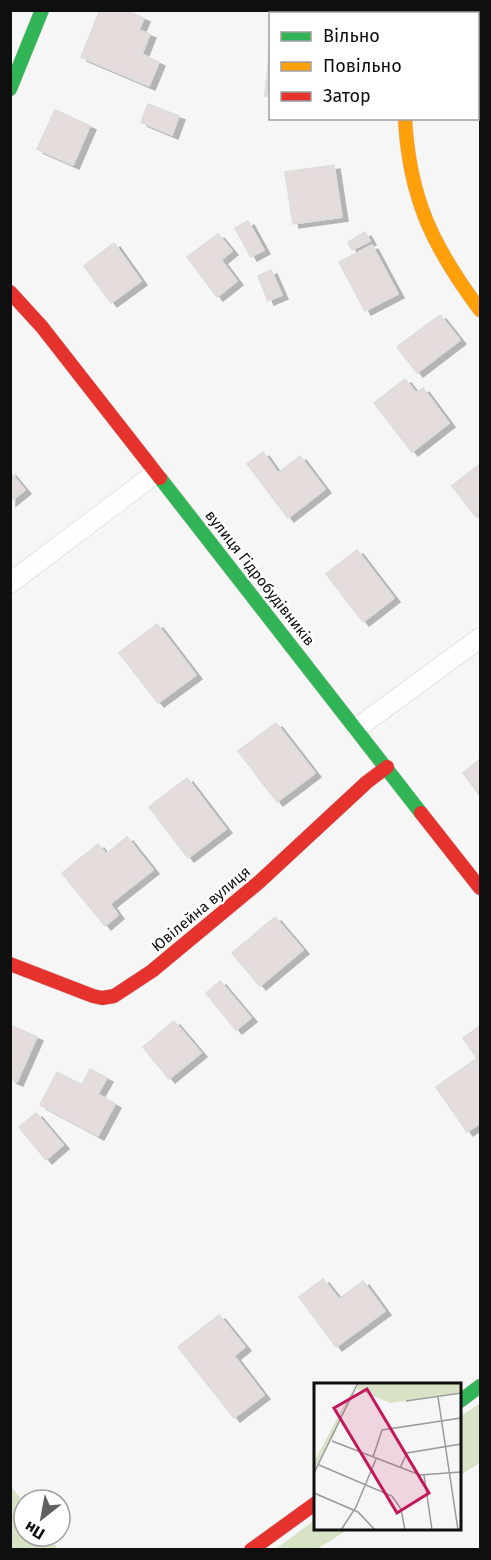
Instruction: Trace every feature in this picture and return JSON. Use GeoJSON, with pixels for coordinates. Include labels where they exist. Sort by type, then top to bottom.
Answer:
{"type":"FeatureCollection","features":[{"type":"Feature","properties":{"kind":"street"},"geometry":{"type":"LineString","coordinates":[[10,89],[42,10]]}},
{"type":"Feature","properties":{"kind":"street"},"geometry":{"type":"LineString","coordinates":[[405,120],[412,172],[426,219],[437,246],[453,273],[480,310]]}},
{"type":"Feature","properties":{"kind":"street","name":"вулиця Гідробудівників"},"geometry":{"type":"LineString","coordinates":[[10,292],[42,327],[480,888]]}},
{"type":"Feature","properties":{"kind":"street"},"geometry":{"type":"LineString","coordinates":[[10,583],[156,473]]}},
{"type":"Feature","properties":{"kind":"street"},"geometry":{"type":"LineString","coordinates":[[357,728],[480,638]]}},
{"type":"Feature","properties":{"kind":"street","name":"Ювілейна вулиця"},"geometry":{"type":"LineString","coordinates":[[10,964],[93,996],[108,998],[123,992],[233,905],[367,782],[387,767]]}},
{"type":"Feature","properties":{"kind":"street"},"geometry":{"type":"LineString","coordinates":[[461,1400],[480,1386]]}},
{"type":"Feature","properties":{"kind":"street"},"geometry":{"type":"LineString","coordinates":[[251,1550],[314,1504]]}},
{"type":"Feature","properties":{"kind":"green space"},"geometry":{"type":"Polygon","coordinates":[[[480,1403],[480,1463],[461,1474],[461,1416],[480,1403]]]}},
{"type":"Feature","properties":{"kind":"green space"},"geometry":{"type":"Polygon","coordinates":[[[10,1485],[12,1488],[12,1548],[58,1549],[11,1549],[10,1485]]]}},
{"type":"Feature","properties":{"kind":"green space"},"geometry":{"type":"Polygon","coordinates":[[[314,1521],[314,1530],[347,1530],[317,1549],[274,1550],[314,1521]]]}},
{"type":"Feature","properties":{"kind":"building"},"geometry":{"type":"Polygon","coordinates":[[[100,10],[125,10],[144,18],[139,30],[150,34],[142,54],[159,62],[149,86],[81,57],[100,10]]]}},
{"type":"Feature","properties":{"kind":"building"},"geometry":{"type":"Polygon","coordinates":[[[479,32],[480,32],[479,84],[479,32]]]}},
{"type":"Feature","properties":{"kind":"building"},"geometry":{"type":"Polygon","coordinates":[[[269,56],[269,97],[265,96],[269,56]]]}},
{"type":"Feature","properties":{"kind":"building"},"geometry":{"type":"Polygon","coordinates":[[[148,104],[179,116],[172,135],[141,122],[148,104]]]}},
{"type":"Feature","properties":{"kind":"building"},"geometry":{"type":"Polygon","coordinates":[[[55,110],[90,126],[73,165],[37,149],[55,110]]]}},
{"type":"Feature","properties":{"kind":"building"},"geometry":{"type":"Polygon","coordinates":[[[334,165],[342,217],[293,224],[285,172],[334,165]]]}},
{"type":"Feature","properties":{"kind":"building"},"geometry":{"type":"Polygon","coordinates":[[[248,221],[264,250],[251,257],[235,228],[248,221]]]}},
{"type":"Feature","properties":{"kind":"building"},"geometry":{"type":"Polygon","coordinates":[[[365,232],[370,241],[352,250],[348,242],[365,232]]]}},
{"type":"Feature","properties":{"kind":"building"},"geometry":{"type":"Polygon","coordinates":[[[218,234],[232,251],[221,260],[237,281],[217,297],[187,257],[218,234]]]}},
{"type":"Feature","properties":{"kind":"building"},"geometry":{"type":"Polygon","coordinates":[[[114,243],[141,281],[111,303],[84,266],[114,243]]]}},
{"type":"Feature","properties":{"kind":"building"},"geometry":{"type":"Polygon","coordinates":[[[372,245],[398,294],[365,311],[339,262],[372,245]]]}},
{"type":"Feature","properties":{"kind":"building"},"geometry":{"type":"Polygon","coordinates":[[[271,270],[282,295],[268,301],[258,276],[271,270]]]}},
{"type":"Feature","properties":{"kind":"building"},"geometry":{"type":"Polygon","coordinates":[[[440,315],[460,340],[417,373],[397,347],[440,315]]]}},
{"type":"Feature","properties":{"kind":"building"},"geometry":{"type":"Polygon","coordinates":[[[405,379],[416,393],[423,388],[449,423],[412,452],[374,403],[405,379]]]}},
{"type":"Feature","properties":{"kind":"building"},"geometry":{"type":"Polygon","coordinates":[[[263,452],[278,473],[300,456],[325,489],[288,518],[247,464],[263,452]]]}},
{"type":"Feature","properties":{"kind":"building"},"geometry":{"type":"Polygon","coordinates":[[[480,464],[480,514],[476,517],[452,486],[480,464]]]}},
{"type":"Feature","properties":{"kind":"building"},"geometry":{"type":"Polygon","coordinates":[[[10,472],[25,490],[10,502],[10,472]]]}},
{"type":"Feature","properties":{"kind":"building"},"geometry":{"type":"Polygon","coordinates":[[[357,550],[394,598],[363,622],[326,574],[357,550]]]}},
{"type":"Feature","properties":{"kind":"building"},"geometry":{"type":"Polygon","coordinates":[[[157,624],[196,675],[158,703],[119,653],[157,624]]]}},
{"type":"Feature","properties":{"kind":"building"},"geometry":{"type":"Polygon","coordinates":[[[276,723],[315,773],[277,802],[238,751],[276,723]]]}},
{"type":"Feature","properties":{"kind":"building"},"geometry":{"type":"Polygon","coordinates":[[[480,759],[480,796],[463,773],[480,759]]]}},
{"type":"Feature","properties":{"kind":"building"},"geometry":{"type":"Polygon","coordinates":[[[187,778],[226,829],[188,858],[149,807],[187,778]]]}},
{"type":"Feature","properties":{"kind":"building"},"geometry":{"type":"Polygon","coordinates":[[[127,837],[153,870],[110,904],[118,915],[105,926],[62,873],[98,844],[106,854],[127,837]]]}},
{"type":"Feature","properties":{"kind":"building"},"geometry":{"type":"Polygon","coordinates":[[[275,917],[303,950],[260,986],[232,953],[275,917]]]}},
{"type":"Feature","properties":{"kind":"building"},"geometry":{"type":"Polygon","coordinates":[[[220,981],[251,1018],[236,1030],[206,993],[220,981]]]}},
{"type":"Feature","properties":{"kind":"building"},"geometry":{"type":"Polygon","coordinates":[[[174,1021],[201,1053],[169,1079],[143,1047],[174,1021]]]}},
{"type":"Feature","properties":{"kind":"building"},"geometry":{"type":"Polygon","coordinates":[[[10,1025],[37,1037],[17,1082],[10,1079],[10,1025]]]}},
{"type":"Feature","properties":{"kind":"building"},"geometry":{"type":"Polygon","coordinates":[[[480,1026],[480,1123],[467,1132],[436,1087],[477,1058],[463,1038],[480,1026]]]}},
{"type":"Feature","properties":{"kind":"building"},"geometry":{"type":"Polygon","coordinates":[[[90,1069],[107,1078],[98,1094],[115,1104],[98,1136],[40,1105],[57,1072],[82,1085],[90,1069]]]}},
{"type":"Feature","properties":{"kind":"building"},"geometry":{"type":"Polygon","coordinates":[[[36,1113],[63,1145],[46,1160],[19,1127],[36,1113]]]}},
{"type":"Feature","properties":{"kind":"building"},"geometry":{"type":"Polygon","coordinates":[[[323,1279],[339,1299],[363,1281],[385,1311],[336,1347],[299,1297],[323,1279]]]}},
{"type":"Feature","properties":{"kind":"building"},"geometry":{"type":"Polygon","coordinates":[[[219,1315],[245,1347],[234,1356],[264,1395],[234,1418],[178,1347],[219,1315]]]}},
{"type":"Feature","properties":{"kind":"traffic: fast"},"geometry":{"type":"LineString","coordinates":[[10,89],[42,10]]}},
{"type":"Feature","properties":{"kind":"traffic: fast"},"geometry":{"type":"LineString","coordinates":[[160,478],[421,813]]}},
{"type":"Feature","properties":{"kind":"traffic: fast"},"geometry":{"type":"LineString","coordinates":[[461,1400],[480,1386]]}},
{"type":"Feature","properties":{"kind":"traffic: slow"},"geometry":{"type":"LineString","coordinates":[[405,120],[412,173],[426,220],[449,265],[480,310]]}},
{"type":"Feature","properties":{"kind":"traffic: jam"},"geometry":{"type":"LineString","coordinates":[[10,292],[42,327],[160,478]]}},
{"type":"Feature","properties":{"kind":"traffic: jam"},"geometry":{"type":"LineString","coordinates":[[10,964],[93,996],[102,998],[114,996],[152,971],[258,883],[367,782],[387,767]]}},
{"type":"Feature","properties":{"kind":"traffic: jam"},"geometry":{"type":"LineString","coordinates":[[421,813],[480,888]]}},
{"type":"Feature","properties":{"kind":"traffic: jam"},"geometry":{"type":"LineString","coordinates":[[251,1550],[314,1504]]}}]}
